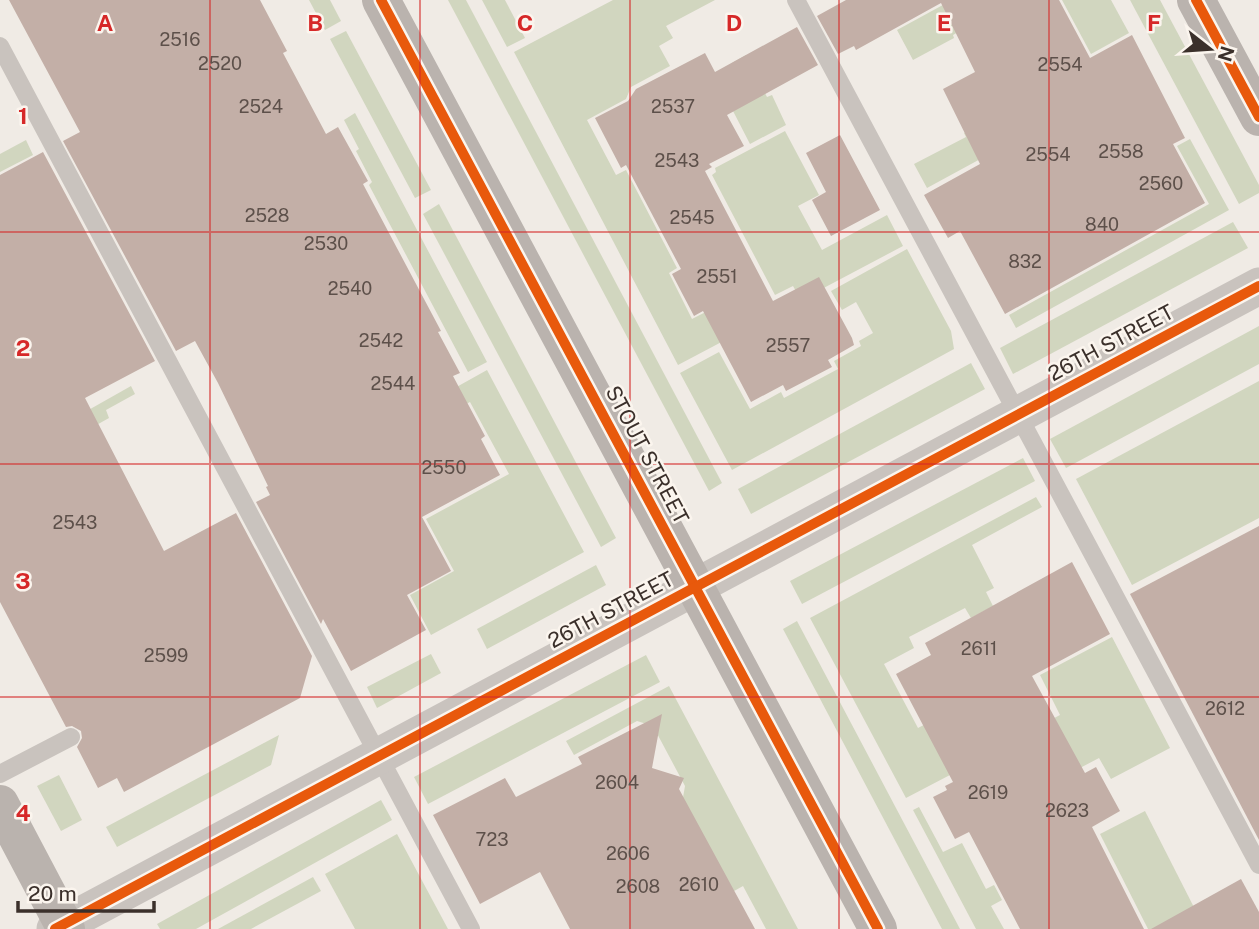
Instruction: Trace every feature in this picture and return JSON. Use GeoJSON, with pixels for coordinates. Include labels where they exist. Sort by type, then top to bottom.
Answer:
{"type":"FeatureCollection","features":[{"type":"Feature","properties":{"kind":"main road","name":"STOUT STREET"},"geometry":{"type":"LineString","coordinates":[[381,0],[877,929]]}},
{"type":"Feature","properties":{"kind":"main road"},"geometry":{"type":"LineString","coordinates":[[1196,0],[1259,117]]}},
{"type":"Feature","properties":{"kind":"main road"},"geometry":{"type":"LineString","coordinates":[[0,804],[62,927]]}},
{"type":"Feature","properties":{"kind":"street","name":"26TH STREET"},"geometry":{"type":"LineString","coordinates":[[62,927],[1259,286]]}},
{"type":"Feature","properties":{"kind":"lane"},"geometry":{"type":"LineString","coordinates":[[796,0],[1259,866]]}},
{"type":"Feature","properties":{"kind":"lane"},"geometry":{"type":"LineString","coordinates":[[0,46],[471,929]]}},
{"type":"Feature","properties":{"kind":"lane"},"geometry":{"type":"LineString","coordinates":[[0,774],[71,737]]}},
{"type":"Feature","properties":{"kind":"green space"},"geometry":{"type":"Polygon","coordinates":[[[309,0],[330,0],[341,21],[325,30],[309,0]]]}},
{"type":"Feature","properties":{"kind":"green space"},"geometry":{"type":"Polygon","coordinates":[[[448,0],[466,0],[722,483],[709,491],[448,0]]]}},
{"type":"Feature","properties":{"kind":"green space"},"geometry":{"type":"Polygon","coordinates":[[[482,0],[505,0],[525,38],[507,47],[482,0]]]}},
{"type":"Feature","properties":{"kind":"green space"},"geometry":{"type":"Polygon","coordinates":[[[613,0],[715,0],[666,26],[673,38],[659,46],[670,66],[631,87],[626,99],[587,120],[616,175],[626,170],[677,268],[669,273],[692,319],[762,283],[748,328],[678,365],[514,52],[613,0]]]}},
{"type":"Feature","properties":{"kind":"green space"},"geometry":{"type":"Polygon","coordinates":[[[952,0],[979,20],[953,35],[954,38],[913,60],[897,30],[952,0]]]}},
{"type":"Feature","properties":{"kind":"green space"},"geometry":{"type":"Polygon","coordinates":[[[1062,0],[1111,0],[1129,33],[1091,54],[1062,0]]]}},
{"type":"Feature","properties":{"kind":"green space"},"geometry":{"type":"Polygon","coordinates":[[[1130,0],[1160,0],[1259,185],[1259,193],[1239,204],[1130,0]]]}},
{"type":"Feature","properties":{"kind":"green space"},"geometry":{"type":"Polygon","coordinates":[[[346,31],[431,190],[415,198],[330,39],[346,31]]]}},
{"type":"Feature","properties":{"kind":"green space"},"geometry":{"type":"Polygon","coordinates":[[[746,55],[767,97],[772,95],[786,125],[750,144],[733,111],[751,101],[732,63],[746,55]]]}},
{"type":"Feature","properties":{"kind":"green space"},"geometry":{"type":"Polygon","coordinates":[[[355,113],[487,362],[468,372],[369,185],[372,182],[344,120],[355,113]]]}},
{"type":"Feature","properties":{"kind":"green space"},"geometry":{"type":"Polygon","coordinates":[[[1043,125],[927,188],[914,164],[966,137],[964,133],[971,129],[1043,125]]]}},
{"type":"Feature","properties":{"kind":"green space"},"geometry":{"type":"Polygon","coordinates":[[[785,131],[819,195],[798,206],[822,250],[887,215],[903,246],[801,300],[793,286],[775,295],[712,175],[716,172],[715,168],[785,131]]]}},
{"type":"Feature","properties":{"kind":"green space"},"geometry":{"type":"Polygon","coordinates":[[[1190,139],[1229,210],[1016,328],[1009,315],[1209,204],[1177,146],[1190,139]]]}},
{"type":"Feature","properties":{"kind":"green space"},"geometry":{"type":"Polygon","coordinates":[[[26,140],[33,155],[0,172],[0,154],[26,140]]]}},
{"type":"Feature","properties":{"kind":"green space"},"geometry":{"type":"Polygon","coordinates":[[[439,204],[616,538],[601,547],[423,214],[439,204]]]}},
{"type":"Feature","properties":{"kind":"green space"},"geometry":{"type":"Polygon","coordinates":[[[1233,222],[1248,248],[1013,374],[1000,348],[1233,222]]]}},
{"type":"Feature","properties":{"kind":"green space"},"geometry":{"type":"Polygon","coordinates":[[[907,249],[951,331],[954,349],[732,470],[680,373],[719,352],[750,409],[781,392],[784,398],[838,369],[834,361],[861,346],[859,341],[873,333],[856,302],[842,310],[831,291],[907,249]]]}},
{"type":"Feature","properties":{"kind":"green space"},"geometry":{"type":"Polygon","coordinates":[[[1259,326],[1259,364],[1066,468],[1050,439],[1259,326]]]}},
{"type":"Feature","properties":{"kind":"green space"},"geometry":{"type":"Polygon","coordinates":[[[971,363],[985,389],[751,514],[738,489],[971,363]]]}},
{"type":"Feature","properties":{"kind":"green space"},"geometry":{"type":"Polygon","coordinates":[[[487,370],[584,552],[431,635],[410,595],[454,571],[426,519],[509,474],[470,402],[433,421],[419,408],[487,370]]]}},
{"type":"Feature","properties":{"kind":"green space"},"geometry":{"type":"Polygon","coordinates":[[[1259,381],[1259,518],[1132,585],[1076,479],[1259,381]]]}},
{"type":"Feature","properties":{"kind":"green space"},"geometry":{"type":"Polygon","coordinates":[[[131,386],[135,394],[106,410],[109,418],[0,479],[0,460],[131,386]]]}},
{"type":"Feature","properties":{"kind":"green space"},"geometry":{"type":"Polygon","coordinates":[[[1023,458],[1035,481],[802,604],[790,581],[1023,458]]]}},
{"type":"Feature","properties":{"kind":"green space"},"geometry":{"type":"Polygon","coordinates":[[[1036,497],[1042,507],[972,545],[994,588],[986,592],[993,606],[971,618],[965,608],[909,637],[914,648],[884,664],[918,728],[954,709],[1013,742],[906,798],[810,618],[1036,497]]]}},
{"type":"Feature","properties":{"kind":"green space"},"geometry":{"type":"Polygon","coordinates":[[[596,565],[606,585],[487,649],[477,629],[596,565]]]}},
{"type":"Feature","properties":{"kind":"green space"},"geometry":{"type":"Polygon","coordinates":[[[797,621],[960,929],[942,929],[783,629],[797,621]]]}},
{"type":"Feature","properties":{"kind":"green space"},"geometry":{"type":"Polygon","coordinates":[[[1112,637],[1170,748],[1111,779],[1099,758],[1042,788],[1016,738],[1060,715],[1040,675],[1112,637]]]}},
{"type":"Feature","properties":{"kind":"green space"},"geometry":{"type":"Polygon","coordinates":[[[431,654],[441,673],[377,708],[367,687],[431,654]]]}},
{"type":"Feature","properties":{"kind":"green space"},"geometry":{"type":"Polygon","coordinates":[[[646,655],[660,682],[428,804],[414,777],[646,655]]]}},
{"type":"Feature","properties":{"kind":"green space"},"geometry":{"type":"Polygon","coordinates":[[[669,686],[798,929],[766,929],[743,886],[727,895],[681,809],[685,786],[653,726],[637,721],[574,755],[566,741],[669,686]]]}},
{"type":"Feature","properties":{"kind":"green space"},"geometry":{"type":"Polygon","coordinates":[[[279,735],[271,765],[117,847],[106,827],[279,735]]]}},
{"type":"Feature","properties":{"kind":"green space"},"geometry":{"type":"Polygon","coordinates":[[[59,775],[82,820],[61,831],[37,786],[59,775]]]}},
{"type":"Feature","properties":{"kind":"green space"},"geometry":{"type":"Polygon","coordinates":[[[381,800],[392,820],[196,929],[160,929],[157,924],[381,800]]]}},
{"type":"Feature","properties":{"kind":"green space"},"geometry":{"type":"Polygon","coordinates":[[[919,807],[943,852],[962,843],[986,889],[994,885],[1002,900],[991,906],[1004,929],[976,929],[913,810],[919,807]]]}},
{"type":"Feature","properties":{"kind":"green space"},"geometry":{"type":"Polygon","coordinates":[[[1145,811],[1205,929],[1148,929],[1100,834],[1145,811]]]}},
{"type":"Feature","properties":{"kind":"green space"},"geometry":{"type":"Polygon","coordinates":[[[397,834],[448,929],[355,929],[325,874],[397,834]]]}},
{"type":"Feature","properties":{"kind":"green space"},"geometry":{"type":"Polygon","coordinates":[[[313,877],[321,891],[251,929],[218,929],[313,877]]]}},
{"type":"Feature","properties":{"kind":"building"},"geometry":{"type":"Polygon","coordinates":[[[9,0],[260,0],[287,51],[283,53],[326,134],[338,127],[368,181],[363,184],[441,331],[438,332],[460,373],[453,376],[485,436],[481,439],[500,475],[422,517],[451,571],[407,595],[426,630],[351,671],[323,619],[321,624],[256,502],[270,495],[266,487],[268,486],[218,383],[195,341],[176,351],[63,141],[80,132],[9,0]]]}},
{"type":"Feature","properties":{"kind":"building"},"geometry":{"type":"Polygon","coordinates":[[[846,0],[1059,0],[1090,58],[1132,35],[1185,138],[1173,144],[1205,203],[1005,314],[960,231],[948,238],[924,195],[980,164],[943,89],[975,72],[941,3],[856,50],[854,46],[838,54],[817,16],[846,0]]]}},
{"type":"Feature","properties":{"kind":"building"},"geometry":{"type":"Polygon","coordinates":[[[797,27],[818,65],[727,115],[744,146],[709,164],[712,167],[705,171],[773,301],[819,277],[854,345],[828,360],[832,367],[786,391],[783,385],[751,402],[703,311],[694,316],[672,274],[681,269],[626,165],[621,168],[595,118],[628,101],[636,89],[705,53],[715,72],[797,27]]]}},
{"type":"Feature","properties":{"kind":"building"},"geometry":{"type":"Polygon","coordinates":[[[840,135],[880,210],[831,236],[812,200],[826,192],[806,153],[840,135]]]}},
{"type":"Feature","properties":{"kind":"building"},"geometry":{"type":"Polygon","coordinates":[[[43,152],[155,361],[85,398],[164,551],[236,513],[312,656],[300,698],[124,792],[117,778],[98,788],[77,747],[82,738],[81,731],[72,726],[66,727],[0,602],[0,175],[43,152]]]}},
{"type":"Feature","properties":{"kind":"building"},"geometry":{"type":"Polygon","coordinates":[[[1259,526],[1259,840],[1130,594],[1259,526]]]}},
{"type":"Feature","properties":{"kind":"building"},"geometry":{"type":"Polygon","coordinates":[[[1072,562],[1110,634],[1032,676],[1085,773],[1096,767],[1120,811],[1092,827],[1144,929],[1020,929],[969,832],[955,839],[933,797],[947,790],[945,786],[953,782],[896,674],[931,655],[925,643],[1072,562]]]}},
{"type":"Feature","properties":{"kind":"building"},"geometry":{"type":"Polygon","coordinates":[[[662,714],[652,768],[684,778],[679,789],[755,929],[570,929],[540,872],[480,904],[433,815],[505,778],[516,797],[582,764],[578,757],[662,714]]]}},
{"type":"Feature","properties":{"kind":"building"},"geometry":{"type":"Polygon","coordinates":[[[1241,879],[1259,912],[1259,929],[1151,929],[1241,879]]]}},
{"type":"Feature","properties":{"kind":"cycle path"},"geometry":{"type":"LineString","coordinates":[[381,0],[878,929]]}},
{"type":"Feature","properties":{"kind":"cycle path"},"geometry":{"type":"LineString","coordinates":[[1196,0],[1259,117]]}},
{"type":"Feature","properties":{"kind":"cycle path"},"geometry":{"type":"LineString","coordinates":[[55,929],[1259,286]]}}]}
